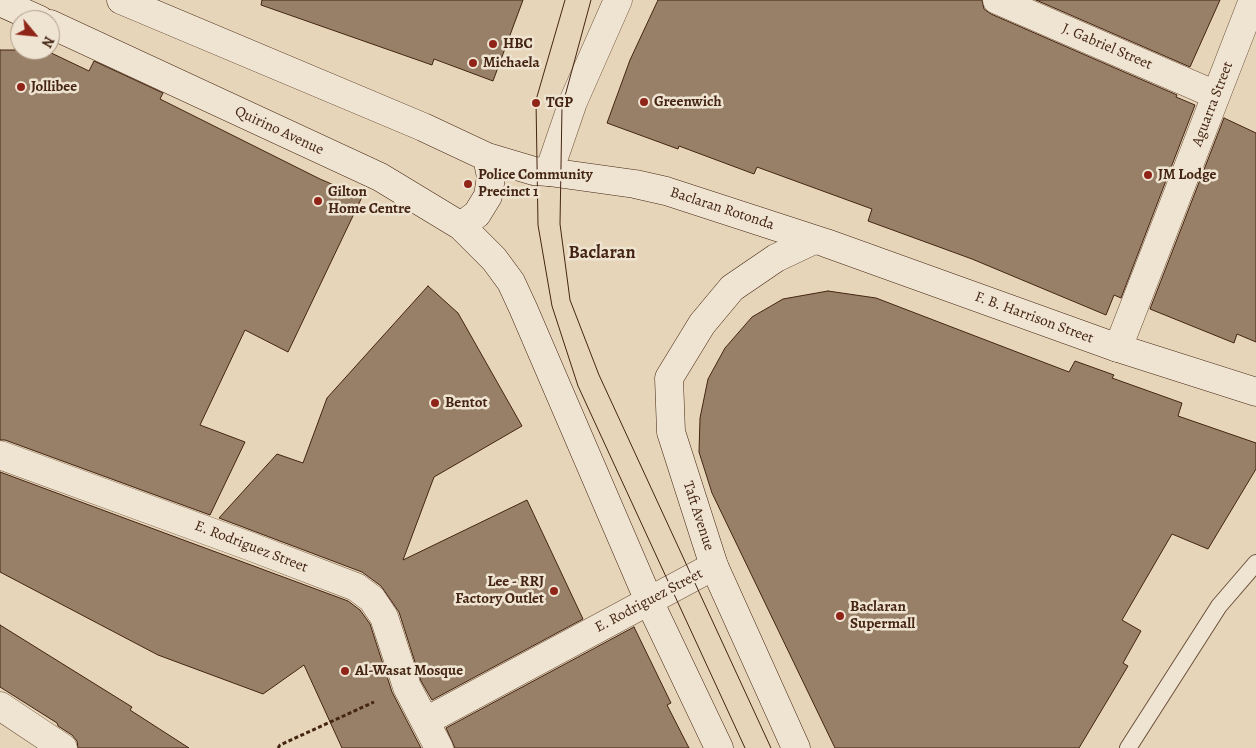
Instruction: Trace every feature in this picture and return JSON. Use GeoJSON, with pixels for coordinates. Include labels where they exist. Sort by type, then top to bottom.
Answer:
{"type":"FeatureCollection","features":[{"type":"Feature","properties":{"kind":"main road"},"geometry":{"type":"LineString","coordinates":[[121,0],[423,127],[487,157],[542,172],[618,0]]}},
{"type":"Feature","properties":{"kind":"main road","name":"J. Gabriel Street"},"geometry":{"type":"LineString","coordinates":[[997,0],[1216,95]]}},
{"type":"Feature","properties":{"kind":"main road","name":"Aguarra Street"},"geometry":{"type":"LineString","coordinates":[[1118,348],[1253,0]]}},
{"type":"Feature","properties":{"kind":"main road"},"geometry":{"type":"LineString","coordinates":[[0,2],[18,10]]}},
{"type":"Feature","properties":{"kind":"main road","name":"Quirino Avenue"},"geometry":{"type":"LineString","coordinates":[[60,29],[380,178],[461,226],[494,259],[511,282],[649,600]]}},
{"type":"Feature","properties":{"kind":"main road"},"geometry":{"type":"LineString","coordinates":[[461,226],[477,214],[488,196],[491,177],[487,157]]}},
{"type":"Feature","properties":{"kind":"main road","name":"Baclaran Rotonda"},"geometry":{"type":"LineString","coordinates":[[542,172],[635,184],[666,191],[735,212],[814,240]]}},
{"type":"Feature","properties":{"kind":"main road","name":"F. B. Harrison Street"},"geometry":{"type":"LineString","coordinates":[[814,240],[1118,348],[1256,392]]}},
{"type":"Feature","properties":{"kind":"main road","name":"Taft Avenue"},"geometry":{"type":"LineString","coordinates":[[796,748],[714,566],[671,432],[669,378],[702,324],[732,288],[776,258],[814,240]]}},
{"type":"Feature","properties":{"kind":"main road","name":"E. Rodriguez Street"},"geometry":{"type":"LineString","coordinates":[[0,455],[250,546],[356,588],[372,599],[384,617],[407,687],[439,748]]}},
{"type":"Feature","properties":{"kind":"main road","name":"E. Rodriguez Street"},"geometry":{"type":"LineString","coordinates":[[426,721],[714,566]]}},
{"type":"Feature","properties":{"kind":"main road"},"geometry":{"type":"LineString","coordinates":[[649,600],[719,748]]}},
{"type":"Feature","properties":{"kind":"main road"},"geometry":{"type":"LineString","coordinates":[[0,706],[63,748]]}},
{"type":"Feature","properties":{"kind":"lane"},"geometry":{"type":"LineString","coordinates":[[1128,748],[1218,606],[1256,563]]}},
{"type":"Feature","properties":{"kind":"path"},"geometry":{"type":"LineString","coordinates":[[278,748],[280,745],[407,687]]}},
{"type":"Feature","properties":{"kind":"building"},"geometry":{"type":"Polygon","coordinates":[[[262,0],[523,0],[493,81],[434,59],[432,65],[261,5],[262,0]]]}},
{"type":"Feature","properties":{"kind":"building"},"geometry":{"type":"Polygon","coordinates":[[[658,0],[982,0],[984,9],[991,14],[1177,95],[1176,97],[1195,105],[1121,298],[1114,295],[1106,315],[972,259],[868,221],[872,209],[757,167],[754,174],[679,146],[678,149],[607,123],[630,60],[658,0]]]}},
{"type":"Feature","properties":{"kind":"building"},"geometry":{"type":"Polygon","coordinates":[[[1036,0],[1220,0],[1190,67],[1036,0]]]}},
{"type":"Feature","properties":{"kind":"building"},"geometry":{"type":"Polygon","coordinates":[[[0,50],[10,50],[10,60],[60,60],[60,57],[89,71],[94,61],[163,93],[160,99],[320,179],[362,197],[288,352],[245,330],[200,425],[245,442],[210,515],[5,440],[0,440],[0,50]]]}},
{"type":"Feature","properties":{"kind":"building"},"geometry":{"type":"Polygon","coordinates":[[[1224,118],[1256,133],[1256,342],[1237,334],[1234,343],[1150,309],[1224,118]]]}},
{"type":"Feature","properties":{"kind":"building"},"geometry":{"type":"Polygon","coordinates":[[[428,286],[458,313],[522,426],[434,477],[403,560],[527,500],[583,619],[432,700],[421,681],[399,612],[381,586],[362,572],[219,518],[277,454],[303,463],[327,398],[428,286]]]}},
{"type":"Feature","properties":{"kind":"building"},"geometry":{"type":"Polygon","coordinates":[[[828,291],[876,298],[1069,372],[1075,361],[1114,375],[1112,378],[1182,403],[1178,416],[1256,443],[1256,469],[1208,549],[1172,534],[1122,620],[1141,631],[1123,663],[1128,666],[1079,748],[835,748],[712,493],[699,452],[700,418],[708,379],[725,348],[752,317],[783,299],[828,291]]]}},
{"type":"Feature","properties":{"kind":"building"},"geometry":{"type":"Polygon","coordinates":[[[0,472],[348,601],[360,610],[370,624],[392,692],[421,748],[342,748],[304,665],[263,694],[158,655],[0,572],[0,472]]]}},
{"type":"Feature","properties":{"kind":"building"},"geometry":{"type":"Polygon","coordinates":[[[0,625],[132,707],[130,710],[189,748],[78,748],[77,741],[72,735],[58,726],[57,723],[0,687],[0,625]]]}},
{"type":"Feature","properties":{"kind":"building"},"geometry":{"type":"Polygon","coordinates":[[[634,627],[671,703],[667,705],[689,748],[455,748],[446,728],[634,627]]]}},
{"type":"Feature","properties":{"kind":"tram line"},"geometry":{"type":"LineString","coordinates":[[565,0],[536,100],[538,225],[552,306],[578,386],[745,748]]}},
{"type":"Feature","properties":{"kind":"tram line"},"geometry":{"type":"LineString","coordinates":[[591,0],[562,107],[560,224],[570,300],[599,375],[771,748]]}},
{"type":"Feature","properties":{"kind":"place","name":"HBC"},"geometry":{"type":"Point","coordinates":[493,44]}},
{"type":"Feature","properties":{"kind":"place","name":"Michaela"},"geometry":{"type":"Point","coordinates":[473,63]}},
{"type":"Feature","properties":{"kind":"place","name":"Jollibee"},"geometry":{"type":"Point","coordinates":[21,87]}},
{"type":"Feature","properties":{"kind":"place","name":"Greenwich"},"geometry":{"type":"Point","coordinates":[644,102]}},
{"type":"Feature","properties":{"kind":"place","name":"TGP"},"geometry":{"type":"Point","coordinates":[536,103]}},
{"type":"Feature","properties":{"kind":"place","name":"JM Lodge"},"geometry":{"type":"Point","coordinates":[1148,175]}},
{"type":"Feature","properties":{"kind":"place","name":"Police Community Precinct 1"},"geometry":{"type":"Point","coordinates":[468,184]}},
{"type":"Feature","properties":{"kind":"place","name":"Gilton Home Centre"},"geometry":{"type":"Point","coordinates":[318,201]}},
{"type":"Feature","properties":{"kind":"place","name":"Bentot"},"geometry":{"type":"Point","coordinates":[435,403]}},
{"type":"Feature","properties":{"kind":"place","name":"Lee - RRJ Factory Outlet"},"geometry":{"type":"Point","coordinates":[554,591]}},
{"type":"Feature","properties":{"kind":"place","name":"Baclaran Supermall"},"geometry":{"type":"Point","coordinates":[840,616]}},
{"type":"Feature","properties":{"kind":"place","name":"Al-Wasat Mosque"},"geometry":{"type":"Point","coordinates":[345,671]}},
{"type":"Feature","properties":{"kind":"district","name":"Baclaran"},"geometry":{"type":"Point","coordinates":[602,254]}}]}
